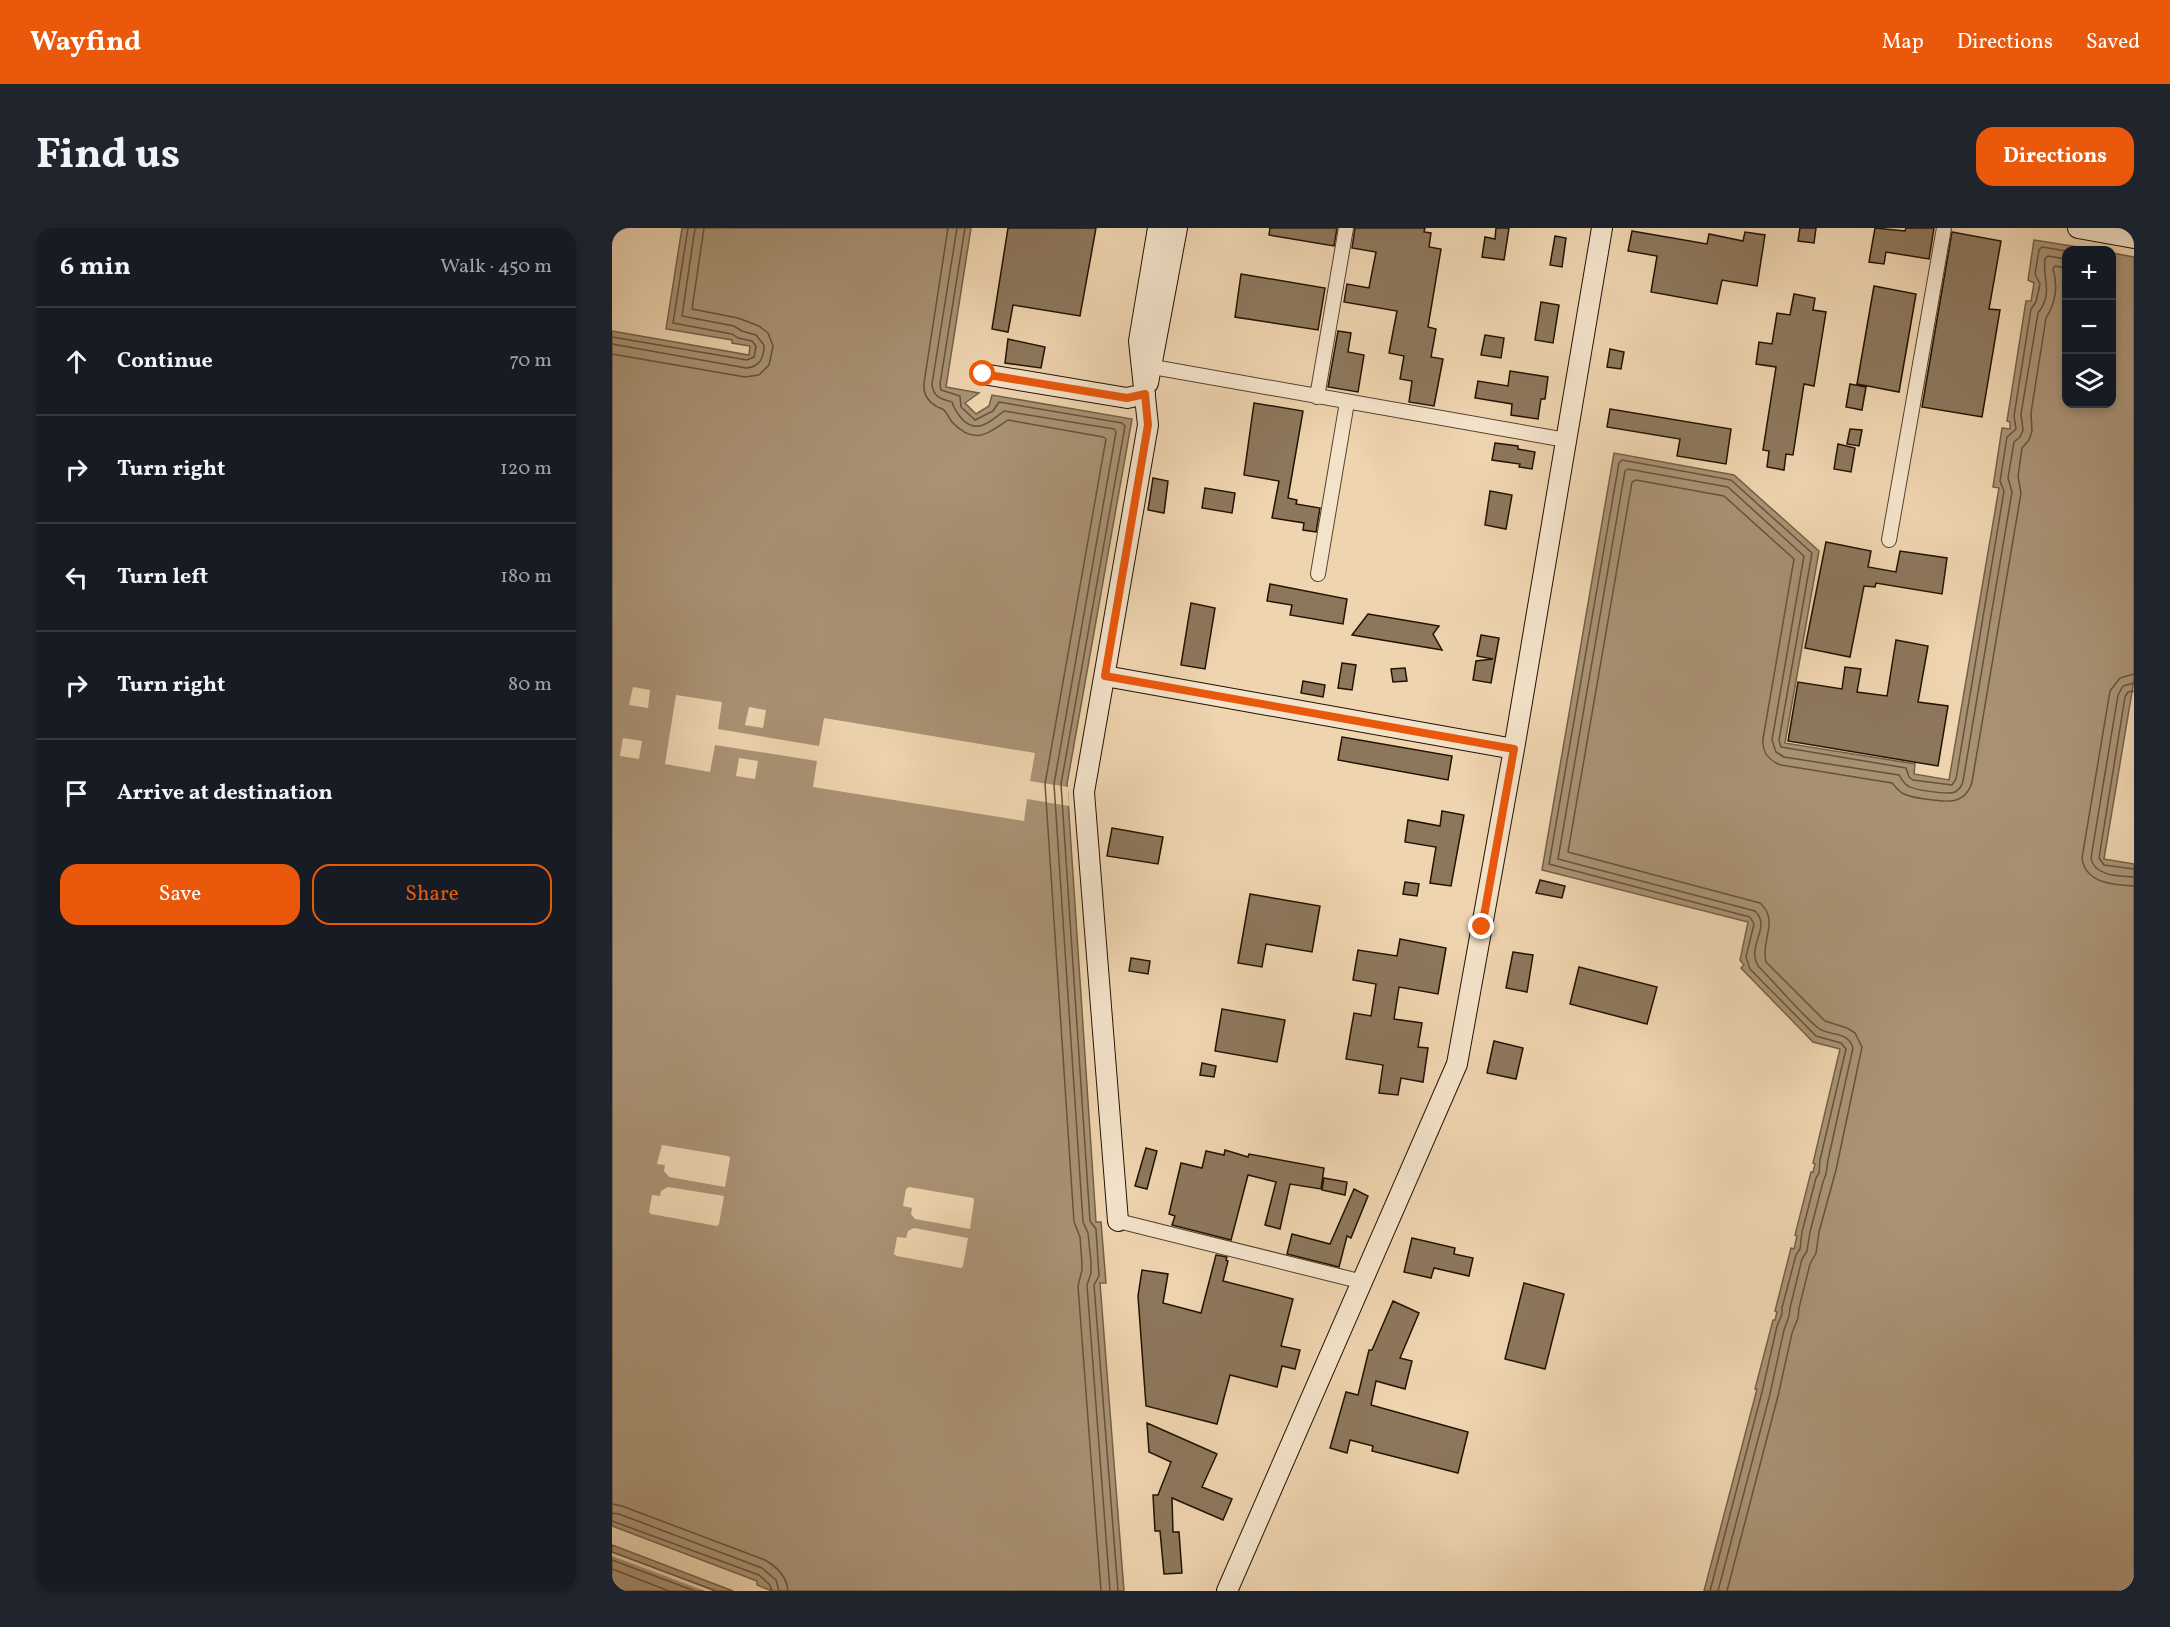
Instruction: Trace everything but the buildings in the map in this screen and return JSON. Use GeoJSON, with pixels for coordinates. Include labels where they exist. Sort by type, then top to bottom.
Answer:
{"type":"FeatureCollection","features":[{"type":"Feature","properties":{"kind":"street"},"geometry":{"type":"LineString","coordinates":[[1158,228],[1138,341],[1148,425],[1084,792],[1118,1221],[1363,1282]]}},
{"type":"Feature","properties":{"kind":"street"},"geometry":{"type":"LineString","coordinates":[[1145,394],[1177,228]]}},
{"type":"Feature","properties":{"kind":"street"},"geometry":{"type":"LineString","coordinates":[[1317,397],[1346,228]]}},
{"type":"Feature","properties":{"kind":"street"},"geometry":{"type":"LineString","coordinates":[[1227,1591],[1457,1064],[1514,749],[1602,228]]}},
{"type":"Feature","properties":{"kind":"street"},"geometry":{"type":"LineString","coordinates":[[1889,540],[1944,228]]}},
{"type":"Feature","properties":{"kind":"street"},"geometry":{"type":"LineString","coordinates":[[2078,228],[2134,238]]}},
{"type":"Feature","properties":{"kind":"street"},"geometry":{"type":"LineString","coordinates":[[1152,367],[1566,440]]}},
{"type":"Feature","properties":{"kind":"street"},"geometry":{"type":"LineString","coordinates":[[983,374],[1127,398],[1145,394]]}},
{"type":"Feature","properties":{"kind":"street"},"geometry":{"type":"LineString","coordinates":[[1318,574],[1347,402]]}},
{"type":"Feature","properties":{"kind":"street"},"geometry":{"type":"LineString","coordinates":[[1105,676],[1514,749]]}},
{"type":"Feature","properties":{"kind":"water"},"geometry":{"type":"Polygon","coordinates":[[[682,228],[971,228],[946,387],[979,393],[965,403],[976,414],[989,406],[992,395],[1132,419],[1067,784],[1096,1222],[1101,1222],[1106,1283],[1100,1283],[1124,1591],[772,1591],[757,1585],[757,1581],[612,1526],[612,331],[749,355],[750,346],[732,343],[732,340],[666,329],[682,228]]]}},
{"type":"Feature","properties":{"kind":"water"},"geometry":{"type":"Polygon","coordinates":[[[2034,240],[2072,246],[2062,246],[2062,408],[2116,408],[2116,254],[2134,257],[2134,680],[2104,859],[2134,864],[2134,1591],[1704,1591],[1773,1320],[1775,1320],[1777,1312],[1775,1311],[1791,1248],[1794,1249],[1797,1236],[1795,1235],[1815,1164],[1813,1163],[1840,1049],[1813,1042],[1741,968],[1744,965],[1740,960],[1748,922],[1542,870],[1614,453],[1734,475],[1819,551],[1785,743],[1915,764],[1914,774],[1949,780],[1999,488],[1993,487],[2002,428],[2010,429],[2010,422],[2007,421],[2026,301],[2031,301],[2034,283],[2028,280],[2034,240]]]}},
{"type":"Feature","properties":{"kind":"water"},"geometry":{"type":"Polygon","coordinates":[[[612,1545],[733,1591],[612,1591],[612,1545]]]}},
{"type":"Feature","properties":{"kind":"pier"},"geometry":{"type":"Polygon","coordinates":[[[633,687],[650,690],[648,708],[629,705],[633,687]]]}},
{"type":"Feature","properties":{"kind":"pier"},"geometry":{"type":"Polygon","coordinates":[[[676,695],[722,702],[718,729],[819,746],[824,718],[1035,753],[1030,781],[1068,787],[1069,806],[1027,799],[1024,821],[813,787],[817,761],[715,745],[710,772],[665,764],[676,695]]]}},
{"type":"Feature","properties":{"kind":"pier"},"geometry":{"type":"Polygon","coordinates":[[[749,707],[766,710],[763,728],[745,725],[749,707]]]}},
{"type":"Feature","properties":{"kind":"pier"},"geometry":{"type":"Polygon","coordinates":[[[623,738],[642,741],[639,759],[620,756],[623,738]]]}},
{"type":"Feature","properties":{"kind":"pier"},"geometry":{"type":"Polygon","coordinates":[[[739,758],[758,761],[755,779],[736,776],[739,758]]]}},
{"type":"Feature","properties":{"kind":"pier"},"geometry":{"type":"Polygon","coordinates":[[[662,1145],[728,1156],[730,1158],[725,1187],[669,1177],[664,1171],[665,1165],[657,1164],[662,1145]]]}},
{"type":"Feature","properties":{"kind":"pier"},"geometry":{"type":"Polygon","coordinates":[[[668,1187],[724,1196],[719,1224],[717,1226],[651,1214],[649,1212],[652,1195],[660,1196],[661,1191],[668,1187]]]}},
{"type":"Feature","properties":{"kind":"pier"},"geometry":{"type":"Polygon","coordinates":[[[909,1187],[973,1198],[970,1229],[915,1219],[911,1214],[912,1208],[903,1206],[906,1189],[909,1187]]]}},
{"type":"Feature","properties":{"kind":"pier"},"geometry":{"type":"Polygon","coordinates":[[[914,1228],[968,1238],[963,1266],[961,1268],[894,1254],[897,1237],[906,1238],[908,1231],[914,1228]]]}},
{"type":"Feature","properties":{"kind":"pier"},"geometry":{"type":"Polygon","coordinates":[[[612,1553],[713,1591],[705,1591],[612,1556],[612,1553]]]}},
{"type":"Feature","properties":{"kind":"route"},"geometry":{"type":"LineString","coordinates":[[983,374],[1127,398],[1145,394],[1148,425],[1105,676],[1514,749],[1482,927]]}}]}
